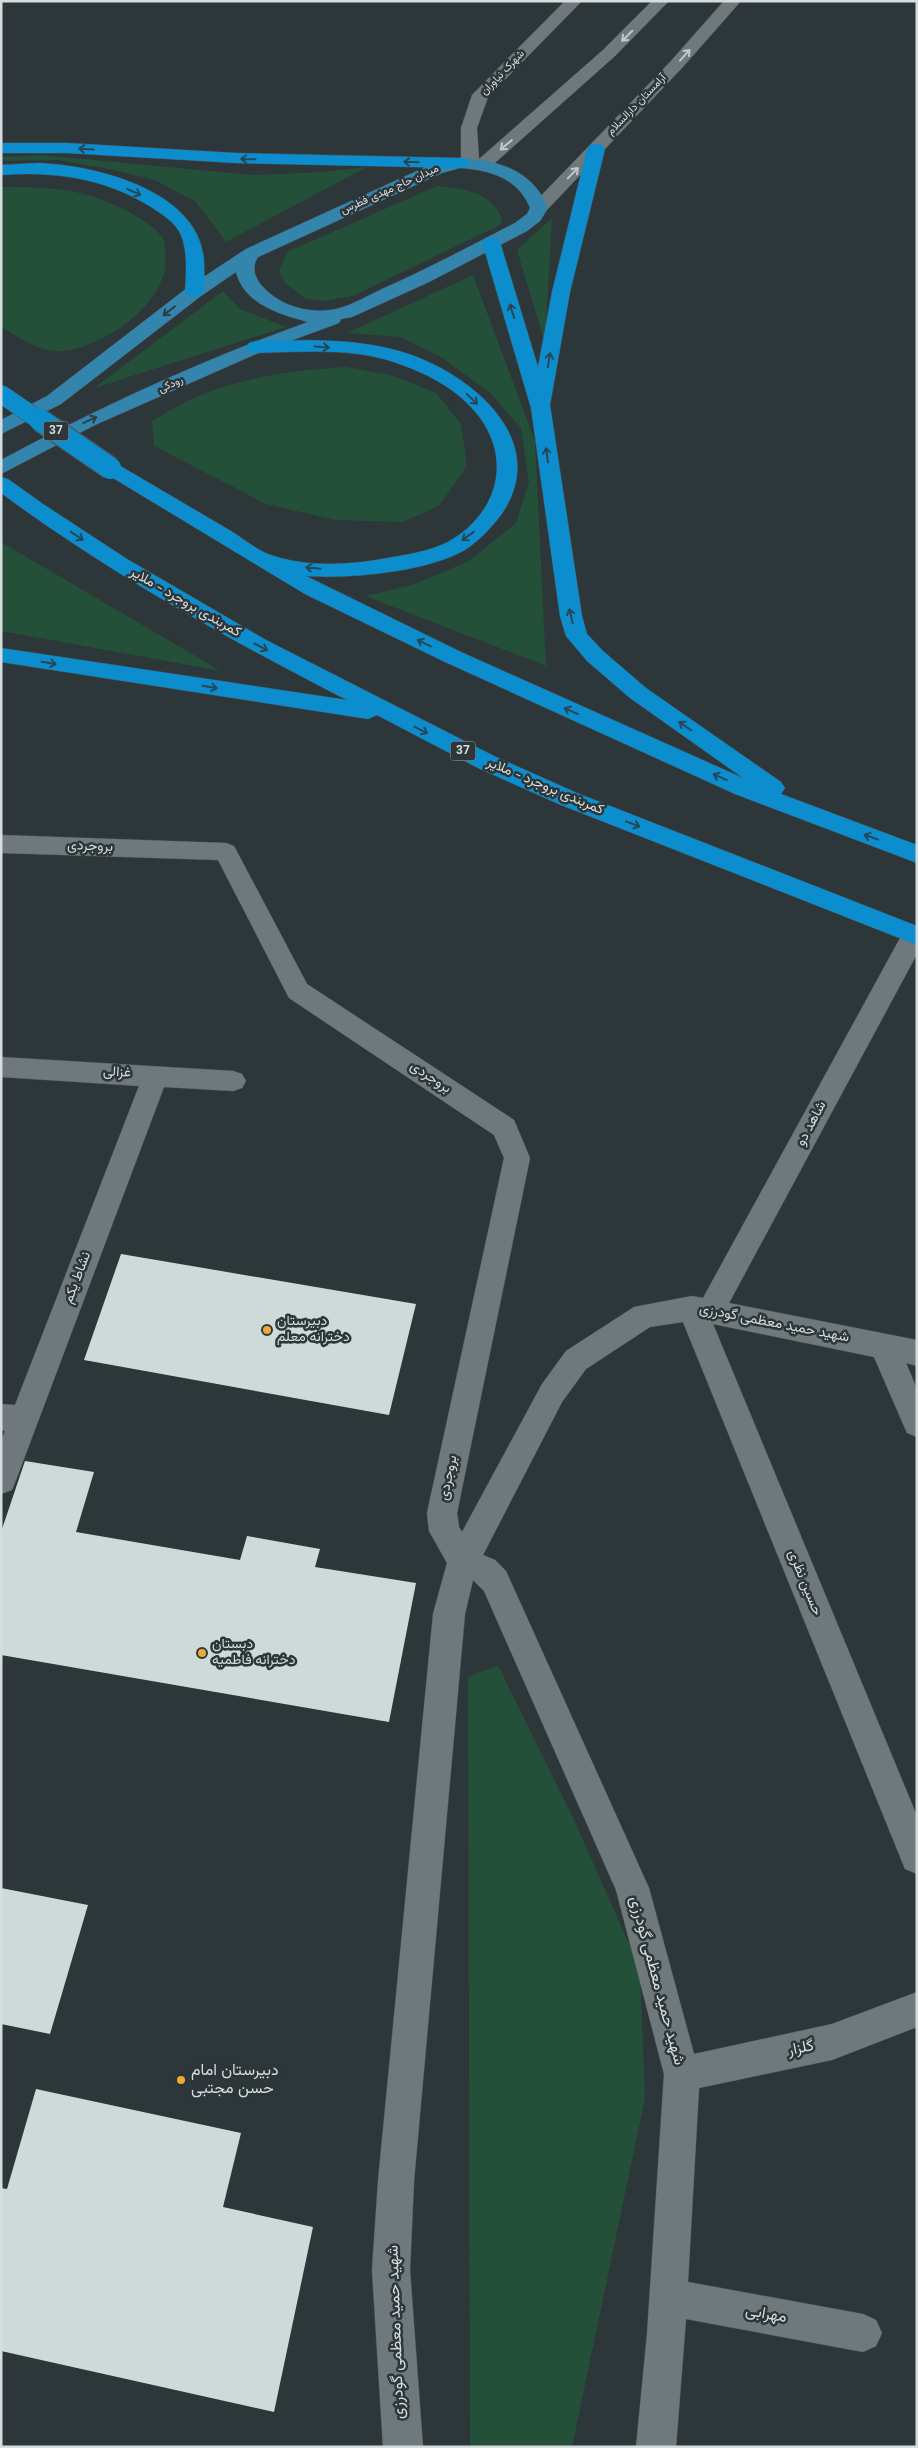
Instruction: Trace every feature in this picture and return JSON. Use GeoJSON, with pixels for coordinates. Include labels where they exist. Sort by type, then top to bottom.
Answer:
{"type":"FeatureCollection","features":[{"type":"Feature","properties":{"kind":"highway"},"geometry":{"type":"LineString","coordinates":[[1,148],[67,148],[236,158],[470,164]]}},
{"type":"Feature","properties":{"kind":"highway"},"geometry":{"type":"LineString","coordinates":[[541,408],[561,292],[596,149]]}},
{"type":"Feature","properties":{"kind":"highway"},"geometry":{"type":"LineString","coordinates":[[1,170],[74,171],[117,184],[160,204],[186,229],[196,257],[194,292]]}},
{"type":"Feature","properties":{"kind":"highway"},"geometry":{"type":"LineString","coordinates":[[491,242],[541,408],[570,616],[577,636],[595,656],[638,693],[811,814]]}},
{"type":"Feature","properties":{"kind":"highway"},"geometry":{"type":"LineString","coordinates":[[254,556],[287,566],[329,570],[374,568],[450,549],[477,530],[494,509],[505,489],[509,468],[506,448],[499,431],[473,398],[440,375],[416,363],[376,352],[317,346],[256,347]]}},
{"type":"Feature","properties":{"kind":"highway","name":"37"},"geometry":{"type":"LineString","coordinates":[[1,394],[110,468],[313,590],[453,657],[743,788],[917,854]]}},
{"type":"Feature","properties":{"kind":"highway","name":"کمربندی بروجرد - ملایر"},"geometry":{"type":"LineString","coordinates":[[1,483],[36,509],[120,564],[258,645],[488,763],[568,799],[915,936]]}},
{"type":"Feature","properties":{"kind":"highway"},"geometry":{"type":"LineString","coordinates":[[1,655],[390,714]]}},
{"type":"Feature","properties":{"kind":"main road"},"geometry":{"type":"LineString","coordinates":[[252,253],[247,260],[245,273],[249,283],[271,303],[308,316],[345,313],[521,227],[534,217],[539,208],[536,196],[520,179],[470,164]]}},
{"type":"Feature","properties":{"kind":"main road","name":"میدان حاج مهدی فطرس"},"geometry":{"type":"LineString","coordinates":[[252,253],[436,169],[470,164]]}},
{"type":"Feature","properties":{"kind":"main road"},"geometry":{"type":"LineString","coordinates":[[1,428],[54,400],[194,292],[252,253]]}},
{"type":"Feature","properties":{"kind":"main road","name":"رودکی"},"geometry":{"type":"LineString","coordinates":[[1,468],[88,421],[256,347],[295,334],[345,313]]}},
{"type":"Feature","properties":{"kind":"street","name":"شهرک نیاوران"},"geometry":{"type":"LineString","coordinates":[[470,164],[469,128],[480,95],[574,1]]}},
{"type":"Feature","properties":{"kind":"street"},"geometry":{"type":"LineString","coordinates":[[470,164],[609,53],[661,1]]}},
{"type":"Feature","properties":{"kind":"street","name":"آرامستان دارالسلام"},"geometry":{"type":"LineString","coordinates":[[539,208],[733,1]]}},
{"type":"Feature","properties":{"kind":"street","name":"بروجردی"},"geometry":{"type":"LineString","coordinates":[[1,844],[226,852],[298,991],[505,1128],[517,1158],[442,1513],[444,1531],[463,1561]]}},
{"type":"Feature","properties":{"kind":"street","name":"شاهد دو"},"geometry":{"type":"LineString","coordinates":[[701,1310],[915,936]]}},
{"type":"Feature","properties":{"kind":"street","name":"غزالی"},"geometry":{"type":"LineString","coordinates":[[1,1067],[233,1080]]}},
{"type":"Feature","properties":{"kind":"street","name":"نشاط یکم"},"geometry":{"type":"LineString","coordinates":[[1,1480],[13,1418],[156,1075]]}},
{"type":"Feature","properties":{"kind":"street","name":"شهید حمید معظمی گودرزی"},"geometry":{"type":"LineString","coordinates":[[403,2447],[391,2270],[396,2181],[449,1614],[463,1561],[552,1393],[576,1360],[644,1316],[701,1310],[917,1353]]}},
{"type":"Feature","properties":{"kind":"street","name":"حسین نظری"},"geometry":{"type":"LineString","coordinates":[[701,1310],[917,1857]]}},
{"type":"Feature","properties":{"kind":"street"},"geometry":{"type":"LineString","coordinates":[[884,1346],[917,1424]]}},
{"type":"Feature","properties":{"kind":"street","name":"شهید حمید معظمی گودرزی"},"geometry":{"type":"LineString","coordinates":[[463,1561],[484,1570],[495,1581],[632,1888],[682,2074],[668,2297],[656,2447]]}},
{"type":"Feature","properties":{"kind":"street","name":"گلزار"},"geometry":{"type":"LineString","coordinates":[[682,2074],[832,2042],[917,2009]]}},
{"type":"Feature","properties":{"kind":"street","name":"مهرابی"},"geometry":{"type":"LineString","coordinates":[[668,2297],[863,2333]]}},
{"type":"Feature","properties":{"kind":"green space"},"geometry":{"type":"Polygon","coordinates":[[[41,155],[252,175],[323,172],[367,167],[226,242],[196,202],[155,180],[104,168],[57,160],[1,161],[1,157],[41,155]]]}},
{"type":"Feature","properties":{"kind":"green space"},"geometry":{"type":"Polygon","coordinates":[[[437,186],[466,190],[483,197],[497,209],[502,218],[500,225],[353,296],[324,301],[306,299],[285,283],[279,271],[287,252],[437,186]]]}},
{"type":"Feature","properties":{"kind":"green space"},"geometry":{"type":"Polygon","coordinates":[[[1,187],[67,190],[113,204],[151,226],[164,240],[165,270],[158,287],[148,303],[117,330],[99,340],[64,351],[47,350],[39,347],[1,327],[1,187]]]}},
{"type":"Feature","properties":{"kind":"green space"},"geometry":{"type":"Polygon","coordinates":[[[552,218],[545,343],[517,250],[552,218]]]}},
{"type":"Feature","properties":{"kind":"green space"},"geometry":{"type":"Polygon","coordinates":[[[473,275],[535,441],[546,666],[365,596],[412,585],[469,561],[516,523],[529,482],[521,428],[490,393],[441,357],[400,337],[347,333],[473,275]]]}},
{"type":"Feature","properties":{"kind":"green space"},"geometry":{"type":"Polygon","coordinates":[[[223,291],[240,309],[286,327],[94,388],[223,291]]]}},
{"type":"Feature","properties":{"kind":"green space"},"geometry":{"type":"Polygon","coordinates":[[[346,367],[391,375],[436,393],[461,424],[467,466],[439,506],[403,522],[336,520],[266,504],[154,446],[152,421],[196,397],[232,384],[269,376],[307,370],[346,367]]]}},
{"type":"Feature","properties":{"kind":"green space"},"geometry":{"type":"Polygon","coordinates":[[[1,542],[221,671],[1,631],[1,542]]]}},
{"type":"Feature","properties":{"kind":"green space"},"geometry":{"type":"Polygon","coordinates":[[[498,1665],[575,1822],[640,1969],[645,2098],[572,2447],[470,2447],[468,1677],[498,1665]]]}},
{"type":"Feature","properties":{"kind":"building"},"geometry":{"type":"Polygon","coordinates":[[[121,1254],[416,1304],[389,1415],[84,1360],[121,1254]]]}},
{"type":"Feature","properties":{"kind":"building"},"geometry":{"type":"Polygon","coordinates":[[[25,1461],[94,1472],[76,1532],[240,1560],[247,1536],[320,1549],[315,1567],[416,1583],[389,1722],[1,1655],[1,1532],[25,1461]]]}},
{"type":"Feature","properties":{"kind":"building"},"geometry":{"type":"Polygon","coordinates":[[[1,1888],[88,1905],[50,2034],[1,2024],[1,1888]]]}},
{"type":"Feature","properties":{"kind":"building"},"geometry":{"type":"Polygon","coordinates":[[[36,2089],[241,2133],[223,2207],[313,2227],[274,2412],[1,2351],[1,2188],[7,2189],[36,2089]]]}},
{"type":"Feature","properties":{"kind":"place","name":"دبیرستان دخترانه معلم"},"geometry":{"type":"Point","coordinates":[267,1330]}},
{"type":"Feature","properties":{"kind":"place","name":"دبستان دخترانه فاطمیه"},"geometry":{"type":"Point","coordinates":[202,1653]}},
{"type":"Feature","properties":{"kind":"place","name":"دبیرستان امام حسن مجتبی"},"geometry":{"type":"Point","coordinates":[181,2080]}}]}
